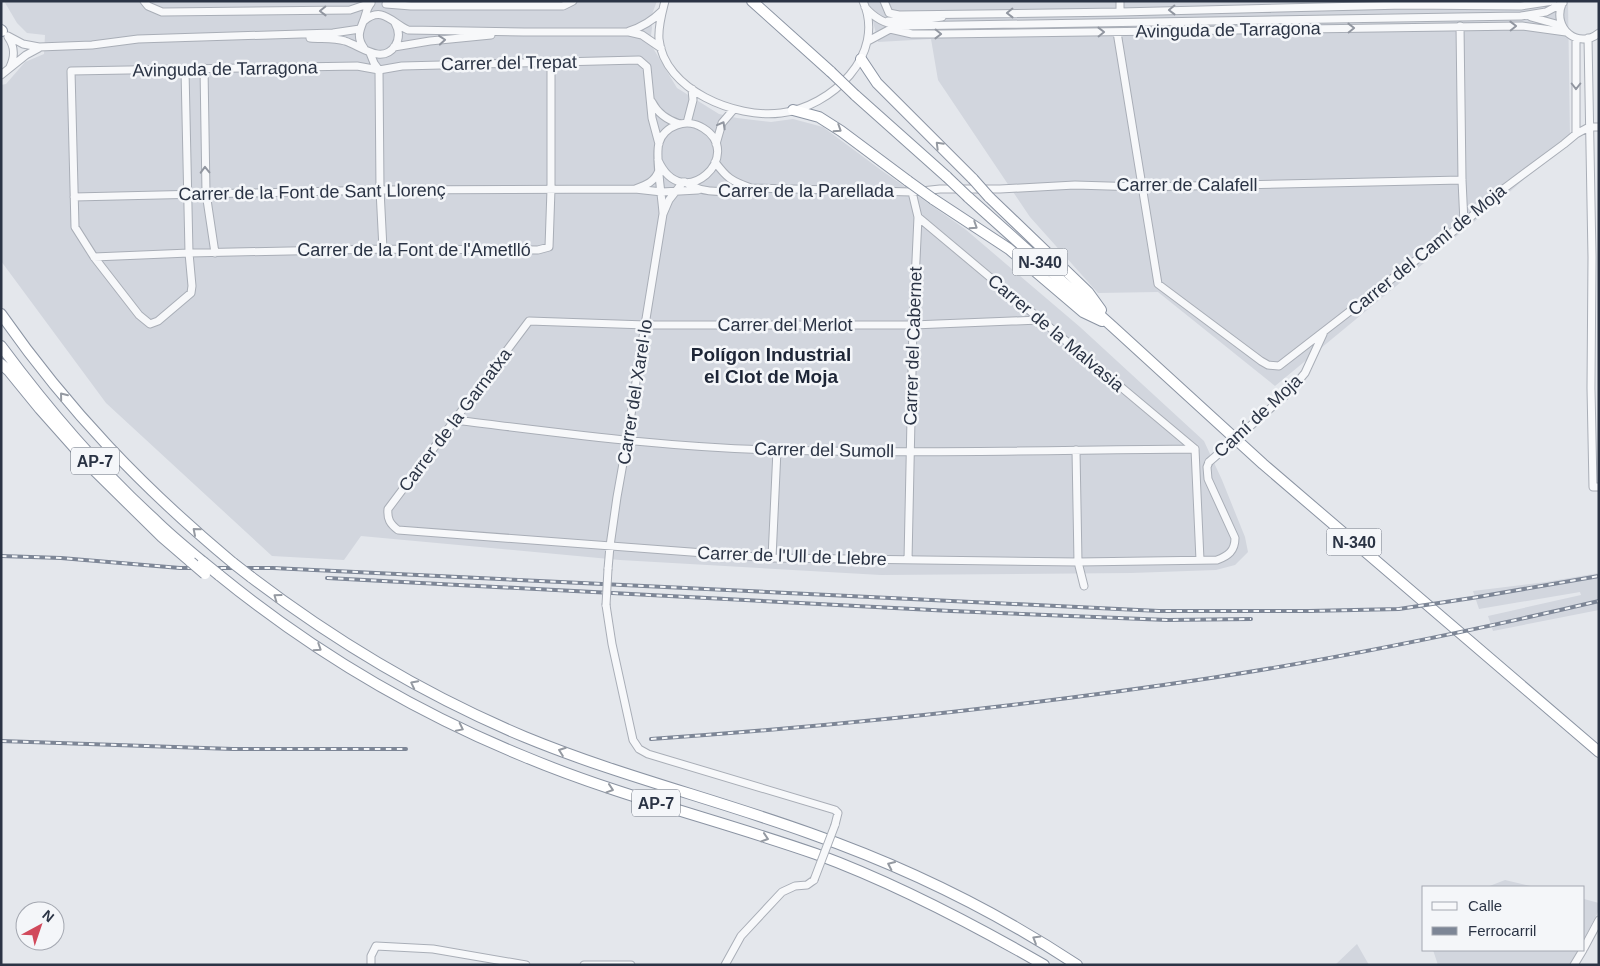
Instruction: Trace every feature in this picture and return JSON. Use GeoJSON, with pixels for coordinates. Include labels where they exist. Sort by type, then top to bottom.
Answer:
{"type":"FeatureCollection","features":[{"type":"Feature","properties":{"kind":"highway","name":"N-340"},"geometry":{"type":"LineString","coordinates":[[752,1],[1263,464],[1599,752]]}},
{"type":"Feature","properties":{"kind":"highway"},"geometry":{"type":"LineString","coordinates":[[861,59],[877,83],[1088,292],[1113,327]]}},
{"type":"Feature","properties":{"kind":"highway"},"geometry":{"type":"LineString","coordinates":[[793,110],[819,117],[842,131],[908,181],[1009,249],[1082,312],[1113,327]]}},
{"type":"Feature","properties":{"kind":"highway","name":"AP-7"},"geometry":{"type":"LineString","coordinates":[[1,314],[56,387],[120,459],[168,507],[251,577],[317,625],[404,679],[525,737],[593,762],[798,829],[872,856],[969,901],[1018,928],[1078,965]]}},
{"type":"Feature","properties":{"kind":"highway","name":"AP-7"},"geometry":{"type":"LineString","coordinates":[[1,346],[30,384],[85,449],[154,520],[248,599],[299,636],[394,695],[529,759],[592,782],[773,840],[852,869],[978,927],[1044,965]]}},
{"type":"Feature","properties":{"kind":"highway"},"geometry":{"type":"LineString","coordinates":[[1,364],[96,472],[162,537],[205,574],[248,599]]}},
{"type":"Feature","properties":{"kind":"street"},"geometry":{"type":"LineString","coordinates":[[144,1],[148,6],[162,12],[350,10],[372,2]]}},
{"type":"Feature","properties":{"kind":"street"},"geometry":{"type":"LineString","coordinates":[[385,3],[411,6],[563,6],[573,1]]}},
{"type":"Feature","properties":{"kind":"street"},"geometry":{"type":"LineString","coordinates":[[665,1],[659,30],[661,48],[673,71],[692,89],[718,103],[734,109],[769,113],[793,110],[818,100],[851,73],[861,59],[868,41],[868,25],[864,4]]}},
{"type":"Feature","properties":{"kind":"street","name":"Avinguda de Tarragona"},"geometry":{"type":"LineString","coordinates":[[884,1],[889,13],[899,15],[1120,12],[1405,3],[1521,6],[1553,1]]}},
{"type":"Feature","properties":{"kind":"street"},"geometry":{"type":"LineString","coordinates":[[1120,1],[1120,12]]}},
{"type":"Feature","properties":{"kind":"street"},"geometry":{"type":"LineString","coordinates":[[364,22],[365,12],[372,2]]}},
{"type":"Feature","properties":{"kind":"street"},"geometry":{"type":"LineString","coordinates":[[1563,2],[1559,15],[1564,30],[1576,38],[1588,38],[1599,32]]}},
{"type":"Feature","properties":{"kind":"street","name":"Avinguda de Tarragona"},"geometry":{"type":"LineString","coordinates":[[1521,16],[1546,12],[1563,2]]}},
{"type":"Feature","properties":{"kind":"street"},"geometry":{"type":"LineString","coordinates":[[269,35],[337,40],[379,54],[387,53],[394,47],[399,35],[385,3]]}},
{"type":"Feature","properties":{"kind":"street","name":"Avinguda de Tarragona"},"geometry":{"type":"LineString","coordinates":[[864,4],[871,14],[890,24],[900,26],[1521,16],[1539,18],[1564,30]]}},
{"type":"Feature","properties":{"kind":"street"},"geometry":{"type":"LineString","coordinates":[[629,32],[653,20],[662,10]]}},
{"type":"Feature","properties":{"kind":"street","name":"Avinguda de Tarragona"},"geometry":{"type":"LineString","coordinates":[[881,20],[936,19],[955,14]]}},
{"type":"Feature","properties":{"kind":"street"},"geometry":{"type":"LineString","coordinates":[[382,249],[379,70],[360,40],[360,29],[368,18],[383,15],[408,30],[629,32],[642,35],[661,48]]}},
{"type":"Feature","properties":{"kind":"street","name":"Avinguda de Tarragona"},"geometry":{"type":"LineString","coordinates":[[868,41],[890,29],[900,26]]}},
{"type":"Feature","properties":{"kind":"street"},"geometry":{"type":"LineString","coordinates":[[1460,26],[1464,223]]}},
{"type":"Feature","properties":{"kind":"street","name":"Avinguda de Tarragona"},"geometry":{"type":"LineString","coordinates":[[890,29],[912,34],[1460,26],[1522,26],[1564,30]]}},
{"type":"Feature","properties":{"kind":"street"},"geometry":{"type":"LineString","coordinates":[[3,32],[23,44],[39,48],[138,39],[333,33],[360,29]]}},
{"type":"Feature","properties":{"kind":"street"},"geometry":{"type":"LineString","coordinates":[[3,32],[13,47],[14,55],[11,64],[4,73]]}},
{"type":"Feature","properties":{"kind":"street"},"geometry":{"type":"LineString","coordinates":[[394,47],[430,41],[524,32]]}},
{"type":"Feature","properties":{"kind":"street"},"geometry":{"type":"LineString","coordinates":[[1117,32],[1141,187]]}},
{"type":"Feature","properties":{"kind":"street"},"geometry":{"type":"LineString","coordinates":[[1576,38],[1576,134]]}},
{"type":"Feature","properties":{"kind":"street"},"geometry":{"type":"LineString","coordinates":[[1588,38],[1595,257],[1596,487]]}},
{"type":"Feature","properties":{"kind":"street"},"geometry":{"type":"LineString","coordinates":[[4,73],[26,55],[39,48]]}},
{"type":"Feature","properties":{"kind":"street"},"geometry":{"type":"LineString","coordinates":[[379,70],[385,63],[387,53]]}},
{"type":"Feature","properties":{"kind":"street","name":"Carrer del Trepat"},"geometry":{"type":"LineString","coordinates":[[379,70],[402,66],[639,60],[647,67],[650,100]]}},
{"type":"Feature","properties":{"kind":"street","name":"Carrer de la Font de l'Ametlló"},"geometry":{"type":"LineString","coordinates":[[94,257],[382,249],[538,250],[549,247],[551,62]]}},
{"type":"Feature","properties":{"kind":"street","name":"Avinguda de Tarragona"},"geometry":{"type":"LineString","coordinates":[[74,197],[71,71],[357,66],[379,70]]}},
{"type":"Feature","properties":{"kind":"street"},"geometry":{"type":"LineString","coordinates":[[204,68],[206,193],[215,253]]}},
{"type":"Feature","properties":{"kind":"street"},"geometry":{"type":"LineString","coordinates":[[74,197],[75,227],[94,257],[139,315],[150,324],[158,322],[191,293],[185,70]]}},
{"type":"Feature","properties":{"kind":"street"},"geometry":{"type":"LineString","coordinates":[[658,144],[667,131],[683,123],[693,100],[692,89]]}},
{"type":"Feature","properties":{"kind":"street"},"geometry":{"type":"LineString","coordinates":[[650,100],[656,109],[672,122],[696,124],[704,128],[716,144]]}},
{"type":"Feature","properties":{"kind":"street"},"geometry":{"type":"LineString","coordinates":[[650,100],[658,144],[657,152],[664,214]]}},
{"type":"Feature","properties":{"kind":"street"},"geometry":{"type":"LineString","coordinates":[[658,160],[668,175],[676,180],[684,182],[695,181],[704,177],[711,171],[716,162],[716,144],[722,123],[734,109]]}},
{"type":"Feature","properties":{"kind":"street"},"geometry":{"type":"LineString","coordinates":[[1590,127],[1599,127]]}},
{"type":"Feature","properties":{"kind":"street","name":"Carrer del Camí de Moja"},"geometry":{"type":"LineString","coordinates":[[1141,187],[1158,284],[1261,361],[1268,365],[1279,366],[1464,223],[1498,193],[1576,134],[1590,127]]}},
{"type":"Feature","properties":{"kind":"street"},"geometry":{"type":"LineString","coordinates":[[716,162],[734,182],[751,188]]}},
{"type":"Feature","properties":{"kind":"street"},"geometry":{"type":"LineString","coordinates":[[635,189],[654,180],[659,168]]}},
{"type":"Feature","properties":{"kind":"street","name":"Carrer de Calafell"},"geometry":{"type":"LineString","coordinates":[[912,192],[940,189],[1000,189],[1075,185],[1141,187],[1462,180]]}},
{"type":"Feature","properties":{"kind":"street"},"geometry":{"type":"LineString","coordinates":[[664,214],[674,192],[684,182]]}},
{"type":"Feature","properties":{"kind":"street","name":"Carrer de la Parellada"},"geometry":{"type":"LineString","coordinates":[[684,182],[700,190]]}},
{"type":"Feature","properties":{"kind":"street","name":"Carrer de la Parellada"},"geometry":{"type":"LineString","coordinates":[[551,189],[635,189],[674,192],[751,188],[912,192]]}},
{"type":"Feature","properties":{"kind":"street","name":"Carrer de la Font de Sant Llorenç"},"geometry":{"type":"LineString","coordinates":[[74,197],[380,190],[551,189]]}},
{"type":"Feature","properties":{"kind":"street","name":"Carrer del Cabernet"},"geometry":{"type":"LineString","coordinates":[[908,560],[909,452],[918,217],[912,192]]}},
{"type":"Feature","properties":{"kind":"street","name":"Carrer del Xarel·lo"},"geometry":{"type":"LineString","coordinates":[[664,214],[638,362],[628,442],[610,546],[608,569],[606,605],[612,644],[633,740],[639,749],[653,756],[830,808],[838,813],[814,880],[782,892],[741,936],[725,965]]}},
{"type":"Feature","properties":{"kind":"street","name":"Carrer de la Malvasia"},"geometry":{"type":"LineString","coordinates":[[918,217],[1194,449]]}},
{"type":"Feature","properties":{"kind":"street","name":"Carrer del Merlot"},"geometry":{"type":"LineString","coordinates":[[529,321],[646,325],[913,325],[1040,320]]}},
{"type":"Feature","properties":{"kind":"street","name":"Carrer de la Garnatxa"},"geometry":{"type":"LineString","coordinates":[[389,521],[388,509],[529,321]]}},
{"type":"Feature","properties":{"kind":"street","name":"Camí de Moja"},"geometry":{"type":"LineString","coordinates":[[1200,560],[1217,560],[1226,557],[1232,552],[1235,545],[1235,538],[1208,479],[1207,467],[1209,462],[1282,398],[1305,373],[1323,333]]}},
{"type":"Feature","properties":{"kind":"street","name":"Carrer del Sumoll"},"geometry":{"type":"LineString","coordinates":[[454,420],[628,442],[777,450],[909,452],[1194,449]]}},
{"type":"Feature","properties":{"kind":"street"},"geometry":{"type":"LineString","coordinates":[[1194,449],[1200,560]]}},
{"type":"Feature","properties":{"kind":"street"},"geometry":{"type":"LineString","coordinates":[[772,558],[777,450]]}},
{"type":"Feature","properties":{"kind":"street"},"geometry":{"type":"LineString","coordinates":[[1076,450],[1078,562],[1084,586]]}},
{"type":"Feature","properties":{"kind":"street","name":"Carrer de l'Ull de Llebre"},"geometry":{"type":"LineString","coordinates":[[389,521],[398,530],[772,558],[1078,562],[1200,560]]}},
{"type":"Feature","properties":{"kind":"street"},"geometry":{"type":"LineString","coordinates":[[1585,945],[1599,920]]}},
{"type":"Feature","properties":{"kind":"street"},"geometry":{"type":"LineString","coordinates":[[371,965],[371,956],[376,946],[433,949],[526,965]]}},
{"type":"Feature","properties":{"kind":"street"},"geometry":{"type":"LineString","coordinates":[[1574,965],[1582,951]]}},
{"type":"Feature","properties":{"kind":"street"},"geometry":{"type":"LineString","coordinates":[[584,965],[631,965]]}},
{"type":"Feature","properties":{"kind":"shaded area"},"geometry":{"type":"Polygon","coordinates":[[[4,1],[657,1],[651,17],[650,43],[677,88],[719,114],[771,122],[793,119],[823,127],[965,229],[1080,327],[1204,441],[1245,537],[1248,552],[1235,565],[1216,570],[1131,573],[881,575],[620,560],[361,536],[344,560],[272,556],[106,403],[1,261],[1,85],[6,84],[25,62],[44,54],[45,35],[27,33],[17,23],[4,1]]]}},
{"type":"Feature","properties":{"kind":"shaded area"},"geometry":{"type":"Polygon","coordinates":[[[868,1],[1568,1],[1570,138],[1504,197],[1275,386],[1158,292],[1098,293],[1030,217],[938,80],[931,39],[878,42],[868,1]]]}},
{"type":"Feature","properties":{"kind":"shaded area"},"geometry":{"type":"Polygon","coordinates":[[[1599,573],[1599,610],[1493,631],[1488,616],[1581,595],[1580,592],[1479,609],[1473,591],[1546,582],[1599,573]]]}},
{"type":"Feature","properties":{"kind":"shaded area"},"geometry":{"type":"Polygon","coordinates":[[[1505,880],[1531,886],[1490,886],[1505,880]]]}},
{"type":"Feature","properties":{"kind":"shaded area"},"geometry":{"type":"Polygon","coordinates":[[[1585,899],[1599,903],[1599,910],[1585,938],[1585,899]]]}},
{"type":"Feature","properties":{"kind":"shaded area"},"geometry":{"type":"Polygon","coordinates":[[[1357,944],[1369,965],[1335,965],[1357,944]]]}},
{"type":"Feature","properties":{"kind":"shaded area"},"geometry":{"type":"Polygon","coordinates":[[[1433,951],[1579,951],[1574,961],[1577,965],[1438,965],[1433,951]]]}},
{"type":"Feature","properties":{"kind":"railway"},"geometry":{"type":"LineString","coordinates":[[1,556],[61,558],[180,568],[273,568],[1159,611],[1399,609],[1599,576]]}},
{"type":"Feature","properties":{"kind":"railway"},"geometry":{"type":"LineString","coordinates":[[327,578],[951,611],[1167,620],[1251,619]]}},
{"type":"Feature","properties":{"kind":"railway"},"geometry":{"type":"LineString","coordinates":[[651,739],[792,728],[932,714],[1072,698],[1211,678],[1357,653],[1599,601]]}},
{"type":"Feature","properties":{"kind":"railway"},"geometry":{"type":"LineString","coordinates":[[1,741],[233,749],[406,749]]}},
{"type":"Feature","properties":{"kind":"district","name":"Polígon Industrial el Clot de Moja"},"geometry":{"type":"Point","coordinates":[771,365]}}]}
